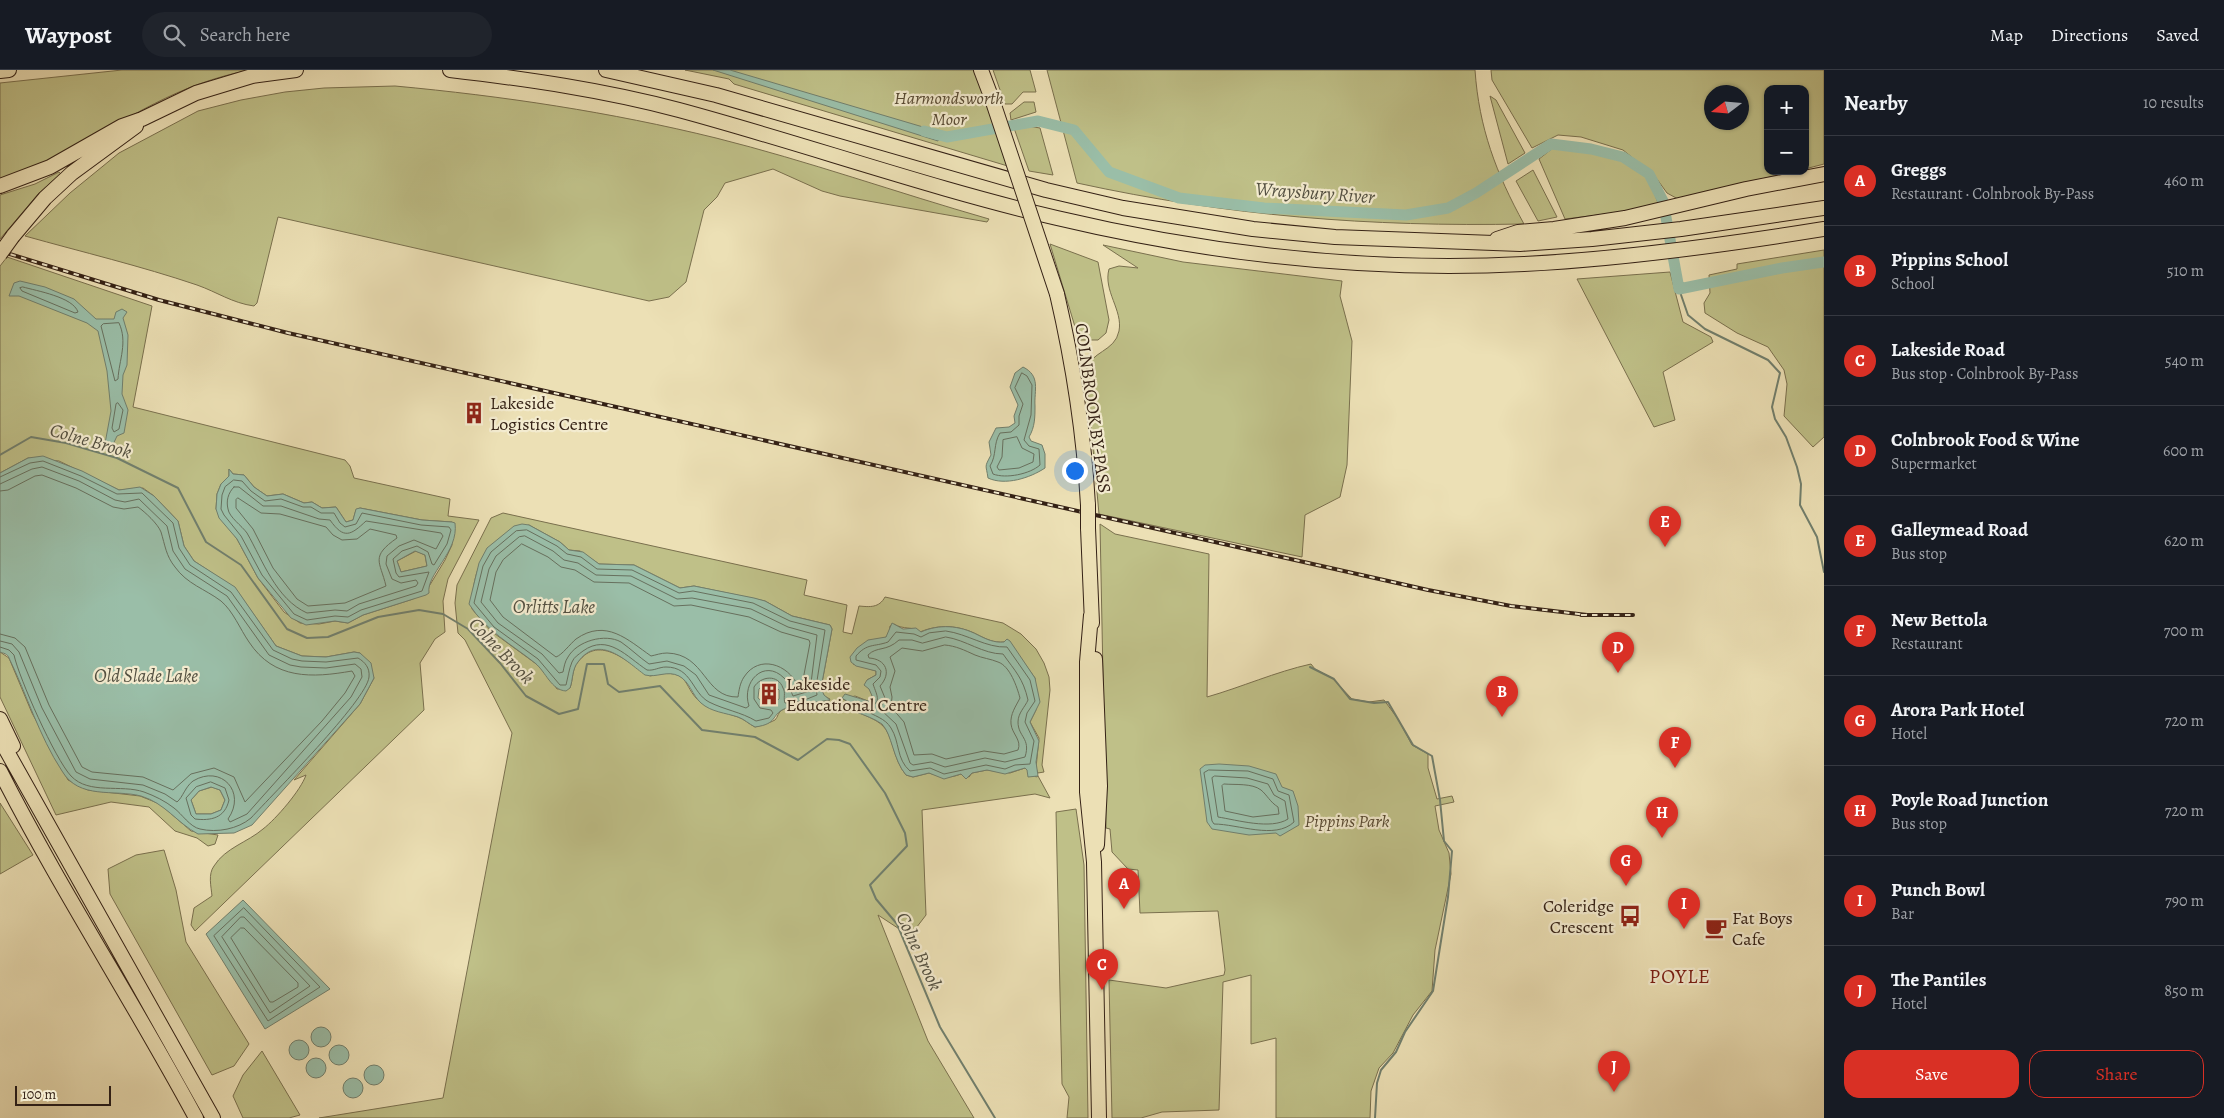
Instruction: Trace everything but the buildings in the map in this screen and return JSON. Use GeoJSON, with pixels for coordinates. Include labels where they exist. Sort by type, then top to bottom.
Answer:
{"type":"FeatureCollection","features":[{"type":"Feature","properties":{"kind":"highway"},"geometry":{"type":"LineString","coordinates":[[0,71],[9,70]]}},
{"type":"Feature","properties":{"kind":"highway"},"geometry":{"type":"LineString","coordinates":[[0,186],[50,167],[122,126],[142,119],[174,102],[230,81],[260,74],[296,70]]}},
{"type":"Feature","properties":{"kind":"highway"},"geometry":{"type":"LineString","coordinates":[[450,70],[568,87],[675,109],[1056,218],[1147,237],[1262,256],[1386,264],[1521,264],[1661,253],[1824,229]]}},
{"type":"Feature","properties":{"kind":"highway"},"geometry":{"type":"LineString","coordinates":[[606,70],[716,95],[993,177],[1122,208],[1252,229],[1335,237],[1492,241],[1520,244],[1658,232],[1824,208]]}},
{"type":"Feature","properties":{"kind":"highway","name":"COLNBROOK BY-PASS"},"geometry":{"type":"LineString","coordinates":[[981,70],[1057,294],[1075,384],[1084,449],[1100,786],[1094,862],[1099,1118]]}},
{"type":"Feature","properties":{"kind":"highway"},"geometry":{"type":"LineString","coordinates":[[0,254],[13,236],[57,186],[85,162],[131,131],[142,119]]}},
{"type":"Feature","properties":{"kind":"highway"},"geometry":{"type":"LineString","coordinates":[[1492,241],[1518,232],[1590,224],[1824,174]]}},
{"type":"Feature","properties":{"kind":"highway"},"geometry":{"type":"LineString","coordinates":[[0,719],[25,769],[46,823]]}},
{"type":"Feature","properties":{"kind":"highway"},"geometry":{"type":"LineString","coordinates":[[0,739],[213,1118]]}},
{"type":"Feature","properties":{"kind":"highway"},"geometry":{"type":"LineString","coordinates":[[0,771],[31,833]]}},
{"type":"Feature","properties":{"kind":"highway"},"geometry":{"type":"LineString","coordinates":[[0,788],[31,833],[127,995],[196,1118]]}},
{"type":"Feature","properties":{"kind":"green space"},"geometry":{"type":"Polygon","coordinates":[[[122,70],[250,70],[224,76],[176,93],[59,157],[0,182],[0,83],[122,70]]]}},
{"type":"Feature","properties":{"kind":"green space","name":"Harmondsworth Moor"},"geometry":{"type":"Polygon","coordinates":[[[685,70],[976,70],[1011,167],[734,84],[729,79],[685,70]]]}},
{"type":"Feature","properties":{"kind":"green space"},"geometry":{"type":"Polygon","coordinates":[[[993,70],[1030,70],[1036,92],[1023,92],[1012,104],[1005,104],[993,70]]]}},
{"type":"Feature","properties":{"kind":"green space"},"geometry":{"type":"Polygon","coordinates":[[[1047,70],[1475,70],[1480,111],[1490,150],[1505,187],[1524,224],[1410,224],[1299,217],[1189,204],[1077,183],[1047,70]]]}},
{"type":"Feature","properties":{"kind":"green space"},"geometry":{"type":"Polygon","coordinates":[[[1491,70],[1824,70],[1824,164],[1809,168],[1809,85],[1764,85],[1764,175],[1778,175],[1678,199],[1667,193],[1654,175],[1623,150],[1581,137],[1558,135],[1532,148],[1492,80],[1491,70]]]}},
{"type":"Feature","properties":{"kind":"green space"},"geometry":{"type":"Polygon","coordinates":[[[395,86],[556,106],[636,120],[716,138],[785,157],[989,219],[987,222],[840,196],[822,191],[773,169],[725,183],[717,197],[704,210],[686,282],[669,297],[649,301],[278,217],[257,303],[254,306],[176,278],[25,236],[70,193],[119,153],[198,111],[241,100],[285,92],[324,88],[395,86]]]}},
{"type":"Feature","properties":{"kind":"green space"},"geometry":{"type":"Polygon","coordinates":[[[1490,96],[1496,100],[1525,153],[1508,164],[1490,96]]]}},
{"type":"Feature","properties":{"kind":"green space"},"geometry":{"type":"Polygon","coordinates":[[[1024,102],[1034,102],[1036,112],[1011,120],[1010,113],[1024,102]]]}},
{"type":"Feature","properties":{"kind":"green space"},"geometry":{"type":"Polygon","coordinates":[[[1022,125],[1040,128],[1053,175],[1029,171],[1014,128],[1022,125]]]}},
{"type":"Feature","properties":{"kind":"green space"},"geometry":{"type":"Polygon","coordinates":[[[1553,148],[1603,154],[1628,163],[1647,178],[1658,203],[1622,212],[1565,219],[1539,159],[1553,148]]]}},
{"type":"Feature","properties":{"kind":"green space"},"geometry":{"type":"Polygon","coordinates":[[[1533,170],[1557,217],[1538,221],[1516,181],[1533,170]]]}},
{"type":"Feature","properties":{"kind":"green space"},"geometry":{"type":"Polygon","coordinates":[[[59,172],[61,174],[39,193],[0,239],[0,195],[35,184],[59,172]]]}},
{"type":"Feature","properties":{"kind":"green space"},"geometry":{"type":"Polygon","coordinates":[[[1050,244],[1098,262],[1109,320],[1106,333],[1098,340],[1079,340],[1050,244]]]}},
{"type":"Feature","properties":{"kind":"green space"},"geometry":{"type":"Polygon","coordinates":[[[1103,245],[1183,262],[1342,281],[1340,296],[1352,341],[1347,465],[1340,497],[1305,515],[1302,557],[1099,514],[1086,371],[1092,359],[1113,343],[1119,331],[1118,316],[1109,285],[1109,269],[1119,266],[1138,268],[1103,245]]]}},
{"type":"Feature","properties":{"kind":"green space"},"geometry":{"type":"Polygon","coordinates":[[[1824,250],[1824,437],[1813,447],[1784,416],[1787,384],[1784,370],[1768,347],[1737,333],[1705,313],[1704,303],[1710,293],[1709,275],[1737,269],[1737,264],[1824,250]]]}},
{"type":"Feature","properties":{"kind":"green space"},"geometry":{"type":"Polygon","coordinates":[[[7,257],[152,306],[133,407],[345,460],[350,466],[354,478],[450,499],[448,516],[479,520],[448,579],[443,601],[445,632],[435,639],[420,663],[424,710],[195,931],[191,925],[194,908],[212,896],[210,876],[214,866],[224,854],[263,829],[288,804],[306,775],[294,780],[360,704],[374,678],[360,653],[354,652],[326,657],[302,656],[276,646],[235,588],[194,561],[184,546],[178,521],[154,496],[143,488],[119,490],[59,461],[28,458],[0,473],[0,266],[7,257]],[[229,469],[229,476],[221,484],[217,494],[216,509],[237,539],[258,578],[284,612],[300,623],[319,624],[335,621],[348,623],[363,615],[413,599],[428,588],[452,545],[452,522],[422,520],[360,508],[356,510],[353,520],[346,522],[336,507],[322,508],[312,502],[304,503],[283,494],[267,496],[254,487],[244,475],[233,474],[229,469]]]}},
{"type":"Feature","properties":{"kind":"green space"},"geometry":{"type":"Polygon","coordinates":[[[1670,272],[1683,322],[1711,337],[1713,342],[1663,372],[1675,420],[1654,427],[1577,279],[1670,272]]]}},
{"type":"Feature","properties":{"kind":"green space"},"geometry":{"type":"Polygon","coordinates":[[[503,513],[807,580],[804,595],[847,605],[843,632],[852,634],[859,606],[877,605],[885,597],[1003,623],[1021,634],[1036,649],[1049,677],[1050,690],[1042,765],[1044,772],[1038,773],[1036,768],[1039,738],[1030,722],[1036,710],[1035,678],[1007,639],[1004,642],[993,641],[964,629],[949,627],[927,629],[920,632],[894,624],[890,626],[889,634],[886,637],[853,664],[876,671],[876,675],[867,680],[873,698],[868,701],[855,696],[843,699],[853,705],[855,711],[883,726],[889,735],[898,762],[906,775],[913,777],[929,773],[949,777],[961,774],[969,777],[972,773],[987,770],[1010,773],[1025,768],[1036,777],[1038,776],[1050,798],[1035,794],[922,810],[926,915],[910,936],[878,915],[928,1041],[974,1118],[319,1118],[443,1098],[512,733],[465,640],[458,633],[455,603],[457,585],[491,518],[503,513]],[[529,525],[514,530],[502,537],[484,555],[479,567],[475,580],[472,609],[491,631],[535,663],[548,675],[557,689],[570,688],[576,665],[587,654],[596,650],[614,654],[650,676],[674,674],[681,677],[697,699],[705,705],[740,718],[755,727],[775,720],[782,710],[829,701],[830,699],[824,696],[821,688],[832,629],[830,625],[792,616],[765,601],[694,586],[680,588],[634,565],[599,564],[580,551],[569,550],[560,542],[529,525]]]}},
{"type":"Feature","properties":{"kind":"green space","name":"Pippins Park"},"geometry":{"type":"Polygon","coordinates":[[[1100,524],[1115,534],[1209,554],[1207,697],[1311,664],[1315,669],[1332,678],[1352,699],[1369,702],[1384,700],[1398,719],[1412,745],[1428,754],[1428,768],[1437,799],[1452,796],[1454,802],[1435,806],[1439,830],[1449,853],[1451,874],[1435,950],[1432,991],[1413,1015],[1393,1053],[1379,1068],[1371,1091],[1370,1118],[1276,1118],[1276,1038],[1251,1044],[1251,975],[1223,982],[1219,1110],[1162,1112],[1141,1118],[1112,1118],[1109,980],[1166,988],[1224,975],[1225,970],[1218,911],[1140,913],[1138,870],[1128,869],[1112,852],[1110,829],[1106,828],[1100,524]]]}},
{"type":"Feature","properties":{"kind":"green space"},"geometry":{"type":"Polygon","coordinates":[[[416,551],[425,555],[427,566],[401,572],[397,561],[416,551]]]}},
{"type":"Feature","properties":{"kind":"green space"},"geometry":{"type":"Polygon","coordinates":[[[0,652],[9,658],[32,713],[68,780],[88,790],[140,796],[160,804],[191,831],[218,835],[215,844],[208,846],[197,838],[175,831],[149,807],[111,802],[56,815],[0,697],[0,652]]]}},
{"type":"Feature","properties":{"kind":"green space"},"geometry":{"type":"Polygon","coordinates":[[[212,787],[220,790],[225,800],[221,810],[211,814],[196,814],[191,800],[199,791],[212,787]]]}},
{"type":"Feature","properties":{"kind":"green space"},"geometry":{"type":"Polygon","coordinates":[[[0,803],[33,855],[0,874],[0,803]]]}},
{"type":"Feature","properties":{"kind":"green space"},"geometry":{"type":"Polygon","coordinates":[[[1076,809],[1084,865],[1088,1118],[1067,1118],[1069,1097],[1062,1084],[1056,812],[1076,809]]]}},
{"type":"Feature","properties":{"kind":"green space"},"geometry":{"type":"Polygon","coordinates":[[[164,850],[176,890],[186,942],[249,1044],[234,1066],[212,1075],[110,894],[108,869],[136,855],[164,850]]]}},
{"type":"Feature","properties":{"kind":"green space"},"geometry":{"type":"Polygon","coordinates":[[[262,1051],[300,1115],[289,1118],[243,1118],[233,1096],[243,1075],[262,1051]]]}},
{"type":"Feature","properties":{"kind":"water"},"geometry":{"type":"Polygon","coordinates":[[[713,70],[730,70],[940,132],[938,141],[713,70]]]}},
{"type":"Feature","properties":{"kind":"water"},"geometry":{"type":"Polygon","coordinates":[[[20,281],[45,287],[74,299],[96,319],[114,319],[116,312],[122,309],[127,312],[123,318],[128,335],[127,365],[123,375],[122,394],[128,410],[124,433],[117,436],[110,451],[104,449],[111,411],[107,371],[98,331],[87,323],[19,296],[9,296],[14,283],[20,281]]]}},
{"type":"Feature","properties":{"kind":"water"},"geometry":{"type":"Polygon","coordinates":[[[1023,367],[1032,375],[1035,384],[1035,414],[1029,437],[1031,441],[1042,445],[1045,454],[1045,468],[1017,480],[995,480],[988,478],[986,468],[991,455],[989,442],[996,428],[1009,427],[1015,423],[1014,416],[1018,405],[1010,387],[1015,373],[1023,367]]]}},
{"type":"Feature","properties":{"kind":"water","name":"Old Slade Lake"},"geometry":{"type":"Polygon","coordinates":[[[43,456],[82,471],[119,490],[140,487],[154,496],[178,521],[184,546],[194,561],[235,587],[276,646],[302,656],[326,657],[354,652],[360,653],[371,663],[374,678],[360,704],[252,825],[234,833],[198,834],[149,799],[131,794],[87,790],[78,786],[69,780],[54,758],[16,672],[8,657],[0,652],[0,473],[28,458],[43,456]],[[211,787],[199,791],[191,800],[196,814],[211,814],[221,810],[225,800],[220,790],[211,787]]]}},
{"type":"Feature","properties":{"kind":"water"},"geometry":{"type":"Polygon","coordinates":[[[229,469],[233,474],[244,475],[254,487],[267,496],[283,494],[304,503],[312,502],[322,508],[336,507],[346,522],[353,520],[356,509],[360,508],[422,520],[452,522],[455,523],[455,534],[448,553],[432,578],[429,593],[426,595],[363,615],[348,623],[335,621],[306,625],[291,618],[258,578],[237,539],[219,518],[216,509],[217,494],[221,484],[229,476],[229,469]],[[415,551],[397,561],[401,572],[427,566],[425,555],[415,551]]]}},
{"type":"Feature","properties":{"kind":"water","name":"Orlitts Lake"},"geometry":{"type":"Polygon","coordinates":[[[529,525],[560,542],[569,550],[583,552],[599,564],[634,565],[680,588],[694,586],[754,598],[765,601],[792,616],[830,625],[832,629],[821,688],[824,695],[830,700],[784,709],[771,722],[755,727],[740,718],[705,706],[679,676],[675,674],[645,675],[621,657],[603,650],[595,650],[586,654],[576,665],[570,688],[566,691],[561,690],[552,684],[535,663],[491,630],[469,604],[479,563],[487,548],[514,526],[529,525]],[[765,683],[759,689],[758,698],[765,704],[773,704],[779,699],[779,690],[773,684],[765,683]]]}},
{"type":"Feature","properties":{"kind":"water"},"geometry":{"type":"Polygon","coordinates":[[[892,623],[903,629],[916,628],[921,632],[942,627],[964,629],[993,641],[1004,642],[1007,639],[1010,641],[1035,678],[1040,702],[1030,722],[1039,741],[1036,762],[1038,776],[1028,777],[1025,768],[1005,774],[987,770],[972,773],[966,779],[961,774],[944,779],[929,773],[913,777],[906,775],[898,762],[888,734],[882,724],[856,712],[853,705],[842,698],[845,694],[868,701],[873,698],[869,689],[864,685],[867,680],[876,675],[876,671],[856,666],[851,662],[850,657],[857,648],[868,640],[886,637],[892,623]]]}},
{"type":"Feature","properties":{"kind":"water"},"geometry":{"type":"Polygon","coordinates":[[[1205,765],[1249,766],[1276,774],[1282,787],[1293,791],[1298,806],[1299,825],[1280,836],[1276,833],[1249,835],[1212,829],[1207,822],[1200,769],[1205,765]]]}},
{"type":"Feature","properties":{"kind":"water"},"geometry":{"type":"Polygon","coordinates":[[[243,900],[330,989],[265,1029],[206,934],[243,900]]]}},
{"type":"Feature","properties":{"kind":"water"},"geometry":{"type":"Polygon","coordinates":[[[317,1027],[325,1027],[331,1033],[331,1041],[325,1047],[317,1047],[311,1041],[311,1033],[317,1027]]]}},
{"type":"Feature","properties":{"kind":"water"},"geometry":{"type":"Polygon","coordinates":[[[295,1040],[303,1040],[309,1046],[309,1054],[303,1060],[295,1060],[289,1054],[289,1046],[295,1040]]]}},
{"type":"Feature","properties":{"kind":"water"},"geometry":{"type":"Polygon","coordinates":[[[335,1045],[343,1045],[349,1051],[349,1059],[343,1065],[335,1065],[329,1059],[329,1051],[335,1045]]]}},
{"type":"Feature","properties":{"kind":"water"},"geometry":{"type":"Polygon","coordinates":[[[312,1058],[320,1058],[326,1064],[326,1072],[320,1078],[312,1078],[306,1072],[306,1064],[312,1058]]]}},
{"type":"Feature","properties":{"kind":"water"},"geometry":{"type":"Polygon","coordinates":[[[370,1065],[378,1065],[384,1071],[384,1079],[378,1085],[370,1085],[364,1079],[364,1071],[370,1065]]]}},
{"type":"Feature","properties":{"kind":"water"},"geometry":{"type":"Polygon","coordinates":[[[349,1078],[357,1078],[363,1084],[363,1092],[357,1098],[349,1098],[343,1092],[343,1084],[349,1078]]]}},
{"type":"Feature","properties":{"kind":"waterway","name":"Wraysbury River"},"geometry":{"type":"LineString","coordinates":[[924,131],[947,137],[1038,121],[1074,130],[1109,172],[1179,198],[1264,208],[1406,215],[1448,208],[1476,193],[1551,144],[1591,149],[1623,157],[1649,174],[1663,201],[1679,289],[1782,268],[1824,262]]}},
{"type":"Feature","properties":{"kind":"waterway"},"geometry":{"type":"LineString","coordinates":[[1679,289],[1688,315],[1705,329],[1768,360],[1780,373],[1772,407],[1775,419],[1786,437],[1797,467],[1801,484],[1800,505],[1817,537],[1824,572]]}},
{"type":"Feature","properties":{"kind":"waterway","name":"Colne Brook"},"geometry":{"type":"LineString","coordinates":[[0,455],[31,437],[66,443],[117,458],[178,488],[206,542],[241,565],[287,629],[307,638],[328,637],[378,617],[419,610],[443,614],[468,629],[500,663],[526,696],[559,714],[578,709],[587,664],[604,664],[608,684],[619,692],[660,686],[702,730],[755,737],[798,760],[827,739],[839,740],[850,744],[885,793],[905,833],[907,846],[870,885],[876,899],[897,924],[940,1027],[995,1118]]}},
{"type":"Feature","properties":{"kind":"waterway"},"geometry":{"type":"LineString","coordinates":[[1310,667],[1334,679],[1350,699],[1374,703],[1388,702],[1413,745],[1432,756],[1440,800],[1444,841],[1452,851],[1448,897],[1433,991],[1405,1032],[1396,1052],[1381,1070],[1377,1083],[1375,1118]]}},
{"type":"Feature","properties":{"kind":"railway"},"geometry":{"type":"LineString","coordinates":[[0,251],[159,300],[288,333],[1428,590],[1511,606],[1587,615]]}},
{"type":"Feature","properties":{"kind":"railway"},"geometry":{"type":"LineString","coordinates":[[1581,615],[1633,615]]}},
{"type":"Feature","properties":{"kind":"place","name":"Lakeside Logistics Centre"},"geometry":{"type":"Point","coordinates":[474,413]}},
{"type":"Feature","properties":{"kind":"place","name":"Galleymead Road"},"geometry":{"type":"Point","coordinates":[1665,547]}},
{"type":"Feature","properties":{"kind":"place","name":"Colnbrook Food & Wine"},"geometry":{"type":"Point","coordinates":[1618,673]}},
{"type":"Feature","properties":{"kind":"place","name":"Lakeside Educational Centre"},"geometry":{"type":"Point","coordinates":[769,694]}},
{"type":"Feature","properties":{"kind":"place","name":"Pippins School"},"geometry":{"type":"Point","coordinates":[1502,717]}},
{"type":"Feature","properties":{"kind":"place","name":"New Bettola"},"geometry":{"type":"Point","coordinates":[1675,768]}},
{"type":"Feature","properties":{"kind":"place","name":"Poyle Road Junction"},"geometry":{"type":"Point","coordinates":[1662,838]}},
{"type":"Feature","properties":{"kind":"place","name":"Arora Park Hotel"},"geometry":{"type":"Point","coordinates":[1626,886]}},
{"type":"Feature","properties":{"kind":"place","name":"Greggs"},"geometry":{"type":"Point","coordinates":[1124,909]}},
{"type":"Feature","properties":{"kind":"place","name":"Coleridge Crescent"},"geometry":{"type":"Point","coordinates":[1630,916]}},
{"type":"Feature","properties":{"kind":"place","name":"Fat Boys Cafe"},"geometry":{"type":"Point","coordinates":[1716,928]}},
{"type":"Feature","properties":{"kind":"place","name":"Punch Bowl"},"geometry":{"type":"Point","coordinates":[1684,929]}},
{"type":"Feature","properties":{"kind":"place","name":"Lakeside Road"},"geometry":{"type":"Point","coordinates":[1102,990]}},
{"type":"Feature","properties":{"kind":"place","name":"The Pantiles"},"geometry":{"type":"Point","coordinates":[1614,1092]}},
{"type":"Feature","properties":{"kind":"district","name":"POYLE"},"geometry":{"type":"Point","coordinates":[1680,976]}}]}
